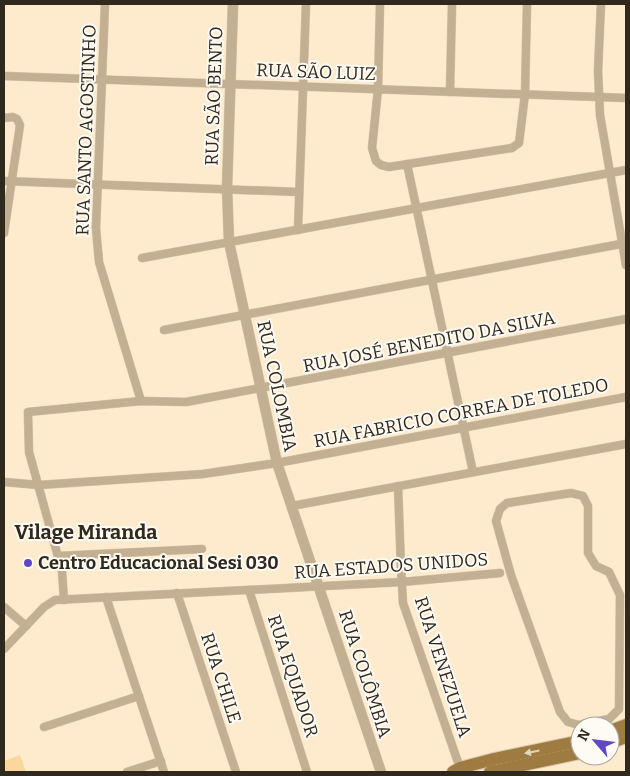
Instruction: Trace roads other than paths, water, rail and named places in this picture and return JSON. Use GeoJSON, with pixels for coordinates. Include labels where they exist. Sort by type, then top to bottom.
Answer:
{"type":"FeatureCollection","features":[{"type":"Feature","properties":{"kind":"main road"},"geometry":{"type":"LineString","coordinates":[[458,771],[570,743]]}},
{"type":"Feature","properties":{"kind":"main road"},"geometry":{"type":"LineString","coordinates":[[490,772],[570,755]]}},
{"type":"Feature","properties":{"kind":"street","name":"RUA SANTO AGOSTINHO"},"geometry":{"type":"LineString","coordinates":[[105,4],[96,228],[100,262],[141,401]]}},
{"type":"Feature","properties":{"kind":"street","name":"RUA SÃO BENTO"},"geometry":{"type":"LineString","coordinates":[[227,188],[233,4]]}},
{"type":"Feature","properties":{"kind":"street"},"geometry":{"type":"LineString","coordinates":[[298,230],[306,4]]}},
{"type":"Feature","properties":{"kind":"street"},"geometry":{"type":"LineString","coordinates":[[380,4],[378,89],[372,148],[376,160],[381,165],[389,167],[512,148],[519,142],[525,94],[527,4]]}},
{"type":"Feature","properties":{"kind":"street"},"geometry":{"type":"LineString","coordinates":[[450,92],[452,4]]}},
{"type":"Feature","properties":{"kind":"street"},"geometry":{"type":"LineString","coordinates":[[601,4],[598,71],[600,115],[624,244],[626,265]]}},
{"type":"Feature","properties":{"kind":"street","name":"RUA SÃO LUIZ"},"geometry":{"type":"LineString","coordinates":[[4,76],[626,98]]}},
{"type":"Feature","properties":{"kind":"street"},"geometry":{"type":"LineString","coordinates":[[4,118],[13,117],[17,119],[20,125],[8,181],[4,233]]}},
{"type":"Feature","properties":{"kind":"street"},"geometry":{"type":"LineString","coordinates":[[407,164],[474,472]]}},
{"type":"Feature","properties":{"kind":"street"},"geometry":{"type":"LineString","coordinates":[[142,258],[626,170]]}},
{"type":"Feature","properties":{"kind":"street"},"geometry":{"type":"LineString","coordinates":[[8,181],[299,192]]}},
{"type":"Feature","properties":{"kind":"street","name":"RUA COLOMBIA"},"geometry":{"type":"LineString","coordinates":[[227,188],[229,242],[277,463],[319,586]]}},
{"type":"Feature","properties":{"kind":"street"},"geometry":{"type":"LineString","coordinates":[[164,330],[624,244]]}},
{"type":"Feature","properties":{"kind":"street","name":"RUA JOSÉ BENEDITO DA SILVA"},"geometry":{"type":"LineString","coordinates":[[39,484],[29,452],[28,412],[141,401],[186,402],[626,319]]}},
{"type":"Feature","properties":{"kind":"street","name":"RUA FABRICIO CORREA DE TOLEDO"},"geometry":{"type":"LineString","coordinates":[[4,482],[39,484],[203,474],[277,463],[626,397]]}},
{"type":"Feature","properties":{"kind":"street"},"geometry":{"type":"LineString","coordinates":[[292,506],[626,444]]}},
{"type":"Feature","properties":{"kind":"street"},"geometry":{"type":"LineString","coordinates":[[39,484],[62,571],[64,600]]}},
{"type":"Feature","properties":{"kind":"street","name":"RUA VENEZUELA"},"geometry":{"type":"LineString","coordinates":[[398,486],[403,603],[458,771]]}},
{"type":"Feature","properties":{"kind":"street"},"geometry":{"type":"LineString","coordinates":[[571,492],[583,496],[588,506],[588,553],[596,566],[609,572],[620,595],[623,694],[622,708],[609,719],[579,725],[568,722],[560,712],[511,575],[496,521],[500,509],[507,503],[571,492]]}},
{"type":"Feature","properties":{"kind":"street"},"geometry":{"type":"LineString","coordinates":[[58,556],[202,549]]}},
{"type":"Feature","properties":{"kind":"street","name":"RUA ESTADOS UNIDOS"},"geometry":{"type":"LineString","coordinates":[[4,649],[44,607],[55,600],[402,582],[500,573]]}},
{"type":"Feature","properties":{"kind":"street","name":"RUA COLÔMBIA"},"geometry":{"type":"LineString","coordinates":[[319,586],[381,772]]}},
{"type":"Feature","properties":{"kind":"street","name":"RUA EQUADOR"},"geometry":{"type":"LineString","coordinates":[[249,590],[308,772]]}},
{"type":"Feature","properties":{"kind":"street","name":"RUA CHILE"},"geometry":{"type":"LineString","coordinates":[[177,594],[236,772]]}},
{"type":"Feature","properties":{"kind":"street"},"geometry":{"type":"LineString","coordinates":[[106,597],[164,772]]}},
{"type":"Feature","properties":{"kind":"street"},"geometry":{"type":"LineString","coordinates":[[4,607],[26,626]]}},
{"type":"Feature","properties":{"kind":"street"},"geometry":{"type":"LineString","coordinates":[[44,727],[139,696]]}},
{"type":"Feature","properties":{"kind":"street"},"geometry":{"type":"LineString","coordinates":[[127,772],[161,761]]}},
{"type":"Feature","properties":{"kind":"place","name":"Centro Educacional Sesi 030"},"geometry":{"type":"Point","coordinates":[28,563]}},
{"type":"Feature","properties":{"kind":"district","name":"Vilage Miranda"},"geometry":{"type":"Point","coordinates":[86,532]}}]}
